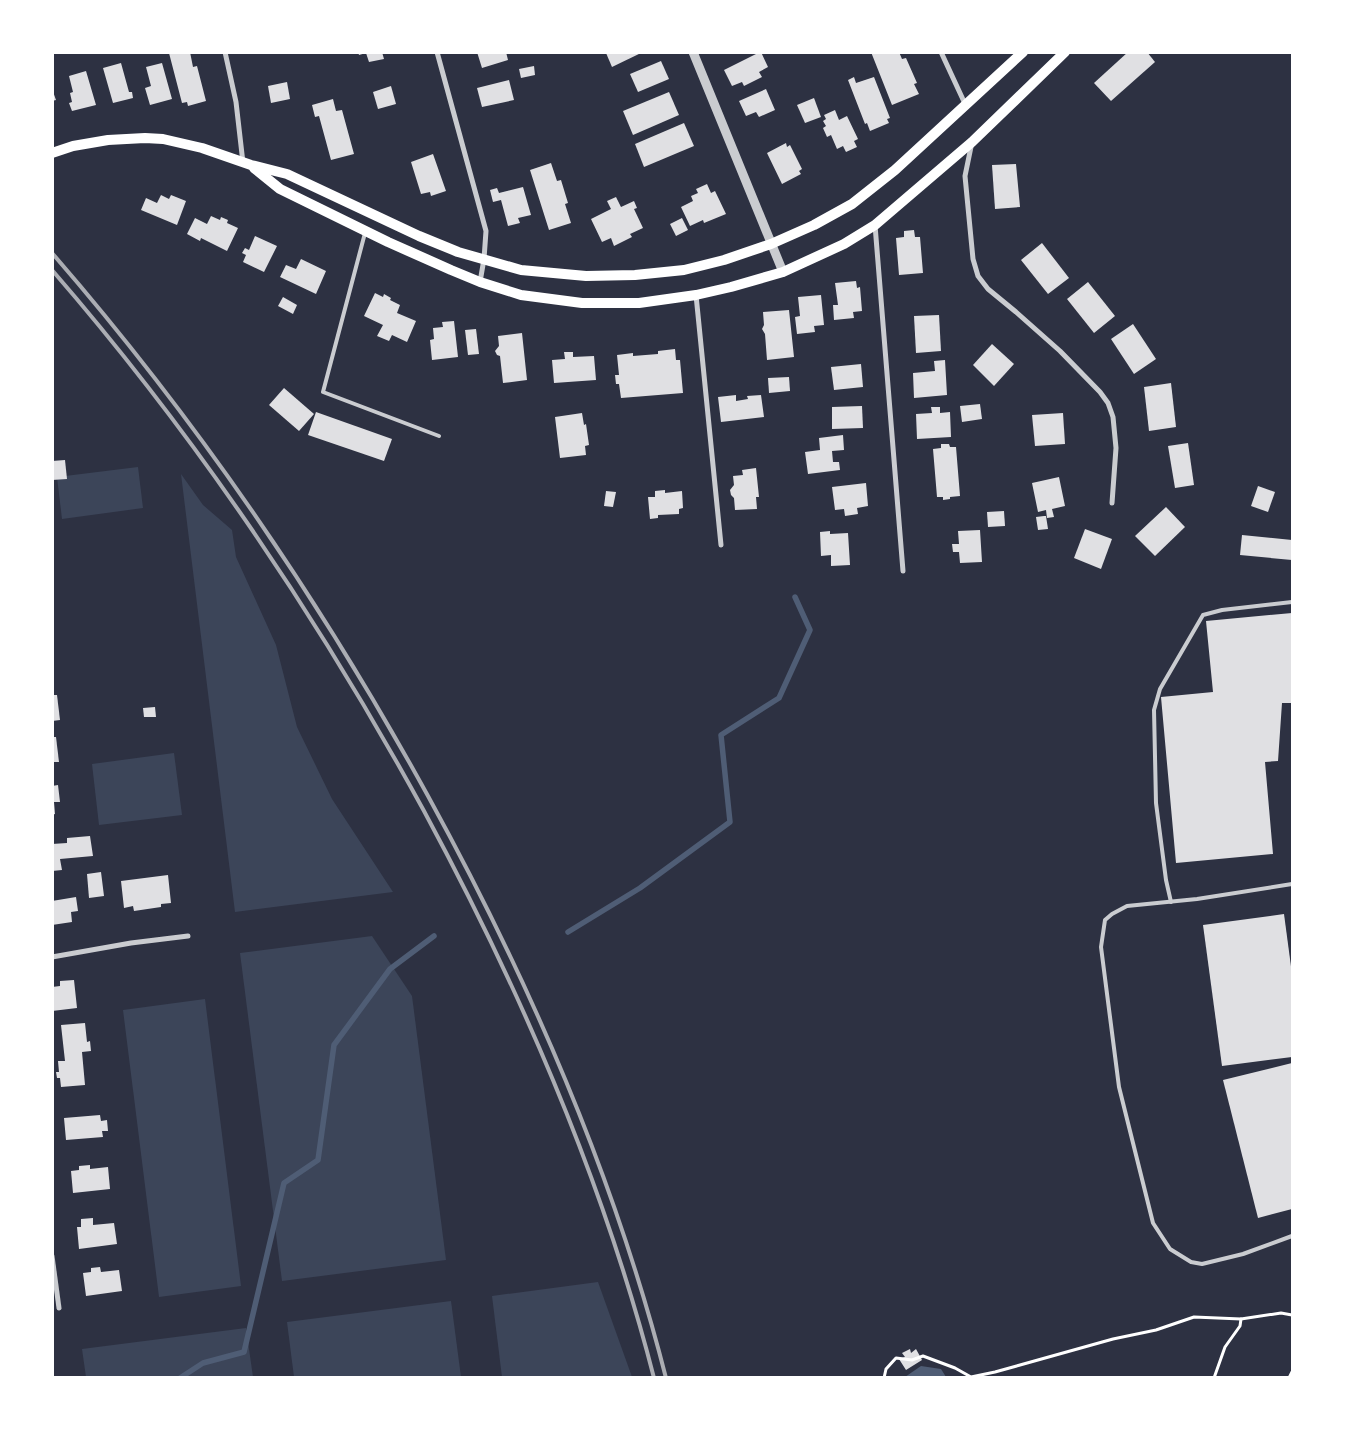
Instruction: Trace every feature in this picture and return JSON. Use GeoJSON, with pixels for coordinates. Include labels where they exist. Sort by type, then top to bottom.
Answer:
{"type":"FeatureCollection","features":[{"type":"Feature","properties":{"kind":"main road"},"geometry":{"type":"LineString","coordinates":[[52,153],[96,141],[144,138],[182,143],[247,164],[287,174],[419,236],[458,252],[521,270],[586,276],[684,270],[724,260],[771,244],[814,225],[852,204],[895,170],[1023,52]]}},
{"type":"Feature","properties":{"kind":"main road"},"geometry":{"type":"LineString","coordinates":[[247,164],[280,189],[365,231],[480,282],[521,294],[582,303],[640,303],[696,295],[783,272],[844,244],[876,225],[972,142],[1065,52]]}},
{"type":"Feature","properties":{"kind":"street"},"geometry":{"type":"LineString","coordinates":[[225,52],[247,164]]}},
{"type":"Feature","properties":{"kind":"street"},"geometry":{"type":"LineString","coordinates":[[436,52],[486,231],[480,282]]}},
{"type":"Feature","properties":{"kind":"street"},"geometry":{"type":"LineString","coordinates":[[693,52],[783,272]]}},
{"type":"Feature","properties":{"kind":"street"},"geometry":{"type":"LineString","coordinates":[[941,52],[966,106]]}},
{"type":"Feature","properties":{"kind":"street"},"geometry":{"type":"LineString","coordinates":[[972,142],[965,176],[973,259],[978,276],[988,289],[1060,351],[1100,392],[1108,403],[1113,417],[1116,448],[1112,503]]}},
{"type":"Feature","properties":{"kind":"street"},"geometry":{"type":"LineString","coordinates":[[876,225],[903,571]]}},
{"type":"Feature","properties":{"kind":"street"},"geometry":{"type":"LineString","coordinates":[[696,295],[721,545]]}},
{"type":"Feature","properties":{"kind":"street"},"geometry":{"type":"LineString","coordinates":[[52,957],[131,943],[188,936]]}},
{"type":"Feature","properties":{"kind":"street"},"geometry":{"type":"LineString","coordinates":[[52,1256],[59,1308]]}},
{"type":"Feature","properties":{"kind":"lane"},"geometry":{"type":"LineString","coordinates":[[365,231],[323,392],[439,436]]}},
{"type":"Feature","properties":{"kind":"lane"},"geometry":{"type":"LineString","coordinates":[[1171,902],[1166,880],[1156,803],[1154,710],[1160,689],[1203,615],[1222,610],[1292,602]]}},
{"type":"Feature","properties":{"kind":"lane"},"geometry":{"type":"LineString","coordinates":[[1292,884],[1255,891],[1127,906],[1105,920],[1101,947],[1119,1087],[1153,1223],[1170,1249],[1192,1262],[1202,1264],[1243,1254],[1292,1236]]}},
{"type":"Feature","properties":{"kind":"path"},"geometry":{"type":"LineString","coordinates":[[884,1378],[886,1369],[896,1358],[912,1360],[923,1356],[955,1368],[971,1377],[1113,1339],[1156,1330],[1194,1317],[1241,1318],[1281,1313],[1292,1315]]}},
{"type":"Feature","properties":{"kind":"path"},"geometry":{"type":"LineString","coordinates":[[1214,1378],[1225,1347],[1240,1326],[1241,1318]]}},
{"type":"Feature","properties":{"kind":"path"},"geometry":{"type":"LineString","coordinates":[[995,1372],[995,1378]]}},
{"type":"Feature","properties":{"kind":"path"},"geometry":{"type":"LineString","coordinates":[[1289,1378],[1292,1372]]}},
{"type":"Feature","properties":{"kind":"shaded area"},"geometry":{"type":"Polygon","coordinates":[[[138,467],[143,508],[62,519],[57,477],[138,467]]]}},
{"type":"Feature","properties":{"kind":"shaded area"},"geometry":{"type":"Polygon","coordinates":[[[181,474],[203,505],[232,530],[236,557],[276,645],[297,727],[332,799],[393,892],[235,912],[181,474]]]}},
{"type":"Feature","properties":{"kind":"shaded area"},"geometry":{"type":"Polygon","coordinates":[[[174,753],[182,815],[99,825],[92,764],[174,753]]]}},
{"type":"Feature","properties":{"kind":"shaded area"},"geometry":{"type":"Polygon","coordinates":[[[372,936],[412,996],[446,1260],[282,1281],[240,953],[372,936]]]}},
{"type":"Feature","properties":{"kind":"shaded area"},"geometry":{"type":"Polygon","coordinates":[[[205,999],[241,1286],[159,1297],[123,1010],[205,999]]]}},
{"type":"Feature","properties":{"kind":"shaded area"},"geometry":{"type":"Polygon","coordinates":[[[598,1282],[632,1377],[502,1377],[492,1296],[598,1282]]]}},
{"type":"Feature","properties":{"kind":"shaded area"},"geometry":{"type":"Polygon","coordinates":[[[451,1301],[461,1377],[294,1377],[287,1322],[451,1301]]]}},
{"type":"Feature","properties":{"kind":"shaded area"},"geometry":{"type":"Polygon","coordinates":[[[246,1328],[253,1377],[86,1377],[82,1349],[246,1328]]]}},
{"type":"Feature","properties":{"kind":"shaded area"},"geometry":{"type":"Polygon","coordinates":[[[921,1366],[941,1369],[946,1377],[905,1377],[921,1366]]]}},
{"type":"Feature","properties":{"kind":"building"},"geometry":{"type":"Polygon","coordinates":[[[190,52],[193,67],[197,66],[206,101],[188,106],[187,102],[182,103],[169,53],[190,52]]]}},
{"type":"Feature","properties":{"kind":"building"},"geometry":{"type":"Polygon","coordinates":[[[358,52],[382,52],[384,59],[369,62],[366,53],[359,55],[358,52]]]}},
{"type":"Feature","properties":{"kind":"building"},"geometry":{"type":"Polygon","coordinates":[[[477,52],[506,52],[508,60],[482,68],[477,52]]]}},
{"type":"Feature","properties":{"kind":"building"},"geometry":{"type":"Polygon","coordinates":[[[643,52],[612,67],[606,53],[643,52]]]}},
{"type":"Feature","properties":{"kind":"building"},"geometry":{"type":"Polygon","coordinates":[[[760,52],[768,67],[759,72],[762,77],[744,86],[742,82],[732,86],[724,70],[760,52]]]}},
{"type":"Feature","properties":{"kind":"building"},"geometry":{"type":"Polygon","coordinates":[[[871,52],[899,52],[902,59],[906,58],[917,83],[914,84],[919,94],[892,105],[871,52]]]}},
{"type":"Feature","properties":{"kind":"building"},"geometry":{"type":"Polygon","coordinates":[[[1128,52],[1147,52],[1155,62],[1111,101],[1094,83],[1128,52]]]}},
{"type":"Feature","properties":{"kind":"building"},"geometry":{"type":"Polygon","coordinates":[[[661,61],[669,79],[638,92],[630,74],[661,61]]]}},
{"type":"Feature","properties":{"kind":"building"},"geometry":{"type":"Polygon","coordinates":[[[121,63],[129,92],[132,92],[133,98],[113,103],[103,68],[121,63]]]}},
{"type":"Feature","properties":{"kind":"building"},"geometry":{"type":"Polygon","coordinates":[[[162,63],[172,99],[150,105],[145,88],[151,86],[146,67],[162,63]]]}},
{"type":"Feature","properties":{"kind":"building"},"geometry":{"type":"Polygon","coordinates":[[[534,66],[535,75],[521,78],[519,69],[534,66]]]}},
{"type":"Feature","properties":{"kind":"building"},"geometry":{"type":"Polygon","coordinates":[[[86,71],[96,105],[72,111],[69,103],[72,102],[70,93],[73,92],[69,76],[86,71]]]}},
{"type":"Feature","properties":{"kind":"building"},"geometry":{"type":"Polygon","coordinates":[[[854,77],[856,83],[874,77],[890,118],[887,119],[889,123],[870,131],[867,123],[865,124],[848,80],[854,77]]]}},
{"type":"Feature","properties":{"kind":"building"},"geometry":{"type":"Polygon","coordinates":[[[509,80],[514,100],[482,107],[477,88],[509,80]]]}},
{"type":"Feature","properties":{"kind":"building"},"geometry":{"type":"Polygon","coordinates":[[[287,82],[290,99],[271,103],[268,86],[287,82]]]}},
{"type":"Feature","properties":{"kind":"building"},"geometry":{"type":"Polygon","coordinates":[[[391,86],[396,104],[378,109],[373,92],[391,86]]]}},
{"type":"Feature","properties":{"kind":"building"},"geometry":{"type":"Polygon","coordinates":[[[52,89],[56,100],[52,101],[52,89]]]}},
{"type":"Feature","properties":{"kind":"building"},"geometry":{"type":"Polygon","coordinates":[[[766,89],[775,110],[759,117],[756,112],[746,116],[739,101],[766,89]]]}},
{"type":"Feature","properties":{"kind":"building"},"geometry":{"type":"Polygon","coordinates":[[[669,92],[679,115],[633,135],[623,111],[669,92]]]}},
{"type":"Feature","properties":{"kind":"building"},"geometry":{"type":"Polygon","coordinates":[[[814,98],[821,117],[805,123],[797,105],[814,98]]]}},
{"type":"Feature","properties":{"kind":"building"},"geometry":{"type":"Polygon","coordinates":[[[333,99],[336,111],[342,110],[354,154],[331,160],[319,116],[315,117],[312,105],[333,99]]]}},
{"type":"Feature","properties":{"kind":"building"},"geometry":{"type":"Polygon","coordinates":[[[835,110],[839,120],[847,116],[858,139],[854,141],[857,147],[846,152],[843,146],[837,149],[831,135],[827,137],[823,128],[826,126],[823,121],[826,119],[824,115],[835,110]]]}},
{"type":"Feature","properties":{"kind":"building"},"geometry":{"type":"Polygon","coordinates":[[[684,123],[694,146],[644,167],[635,144],[684,123]]]}},
{"type":"Feature","properties":{"kind":"building"},"geometry":{"type":"Polygon","coordinates":[[[786,143],[787,147],[790,145],[802,169],[799,171],[801,174],[782,184],[767,153],[786,143]]]}},
{"type":"Feature","properties":{"kind":"building"},"geometry":{"type":"Polygon","coordinates":[[[433,154],[446,191],[431,196],[430,192],[421,194],[411,162],[433,154]]]}},
{"type":"Feature","properties":{"kind":"building"},"geometry":{"type":"Polygon","coordinates":[[[551,163],[557,181],[561,180],[568,203],[565,204],[571,223],[549,230],[530,170],[551,163]]]}},
{"type":"Feature","properties":{"kind":"building"},"geometry":{"type":"Polygon","coordinates":[[[1016,164],[1020,207],[995,209],[992,165],[1016,164]]]}},
{"type":"Feature","properties":{"kind":"building"},"geometry":{"type":"Polygon","coordinates":[[[707,184],[711,193],[715,191],[726,214],[704,223],[703,220],[690,226],[681,207],[693,201],[691,196],[698,193],[696,189],[707,184]]]}},
{"type":"Feature","properties":{"kind":"building"},"geometry":{"type":"Polygon","coordinates":[[[523,187],[531,215],[518,218],[520,223],[508,226],[501,200],[493,202],[490,190],[497,188],[499,193],[523,187]]]}},
{"type":"Feature","properties":{"kind":"building"},"geometry":{"type":"Polygon","coordinates":[[[161,195],[169,199],[171,195],[186,201],[177,225],[141,210],[146,198],[157,203],[161,195]]]}},
{"type":"Feature","properties":{"kind":"building"},"geometry":{"type":"Polygon","coordinates":[[[616,197],[621,207],[634,201],[637,208],[634,209],[643,228],[630,234],[632,237],[614,246],[611,238],[602,242],[591,219],[611,209],[607,201],[616,197]]]}},
{"type":"Feature","properties":{"kind":"building"},"geometry":{"type":"Polygon","coordinates":[[[211,216],[220,220],[221,217],[228,220],[227,223],[238,228],[227,251],[201,238],[200,241],[187,234],[195,218],[207,224],[211,216]]]}},
{"type":"Feature","properties":{"kind":"building"},"geometry":{"type":"Polygon","coordinates":[[[682,218],[688,230],[676,236],[670,224],[682,218]]]}},
{"type":"Feature","properties":{"kind":"building"},"geometry":{"type":"Polygon","coordinates":[[[914,230],[915,237],[920,237],[923,273],[899,275],[896,238],[904,237],[904,231],[914,230]]]}},
{"type":"Feature","properties":{"kind":"building"},"geometry":{"type":"Polygon","coordinates":[[[255,236],[277,246],[264,272],[243,262],[246,255],[242,253],[245,248],[249,250],[255,236]]]}},
{"type":"Feature","properties":{"kind":"building"},"geometry":{"type":"Polygon","coordinates":[[[1042,243],[1069,278],[1048,294],[1021,260],[1042,243]]]}},
{"type":"Feature","properties":{"kind":"building"},"geometry":{"type":"Polygon","coordinates":[[[301,259],[326,271],[316,294],[280,277],[286,265],[296,269],[301,259]]]}},
{"type":"Feature","properties":{"kind":"building"},"geometry":{"type":"Polygon","coordinates":[[[856,281],[857,288],[860,287],[862,311],[853,312],[854,318],[834,320],[833,305],[838,305],[835,283],[856,281]]]}},
{"type":"Feature","properties":{"kind":"building"},"geometry":{"type":"Polygon","coordinates":[[[1088,282],[1115,316],[1094,333],[1067,299],[1088,282]]]}},
{"type":"Feature","properties":{"kind":"building"},"geometry":{"type":"Polygon","coordinates":[[[375,293],[383,297],[384,294],[391,298],[390,300],[400,305],[397,313],[416,321],[407,342],[392,335],[389,341],[377,336],[383,325],[364,316],[375,293]]]}},
{"type":"Feature","properties":{"kind":"building"},"geometry":{"type":"Polygon","coordinates":[[[821,295],[824,325],[814,326],[815,332],[797,334],[795,317],[800,316],[798,297],[821,295]]]}},
{"type":"Feature","properties":{"kind":"building"},"geometry":{"type":"Polygon","coordinates":[[[283,297],[297,305],[293,314],[278,306],[283,297]]]}},
{"type":"Feature","properties":{"kind":"building"},"geometry":{"type":"Polygon","coordinates":[[[789,310],[794,357],[767,360],[765,334],[762,329],[764,325],[763,312],[789,310]]]}},
{"type":"Feature","properties":{"kind":"building"},"geometry":{"type":"Polygon","coordinates":[[[939,315],[941,351],[916,353],[914,316],[939,315]]]}},
{"type":"Feature","properties":{"kind":"building"},"geometry":{"type":"Polygon","coordinates":[[[454,321],[458,357],[432,360],[430,340],[434,339],[433,328],[443,327],[442,322],[454,321]]]}},
{"type":"Feature","properties":{"kind":"building"},"geometry":{"type":"Polygon","coordinates":[[[1133,324],[1156,359],[1134,374],[1111,339],[1133,324]]]}},
{"type":"Feature","properties":{"kind":"building"},"geometry":{"type":"Polygon","coordinates":[[[476,329],[479,354],[468,355],[465,330],[476,329]]]}},
{"type":"Feature","properties":{"kind":"building"},"geometry":{"type":"Polygon","coordinates":[[[522,333],[527,380],[503,383],[500,356],[495,351],[499,346],[498,336],[522,333]]]}},
{"type":"Feature","properties":{"kind":"building"},"geometry":{"type":"Polygon","coordinates":[[[992,344],[1014,364],[994,386],[973,365],[992,344]]]}},
{"type":"Feature","properties":{"kind":"building"},"geometry":{"type":"Polygon","coordinates":[[[675,349],[676,360],[680,360],[683,393],[621,398],[619,384],[616,384],[615,375],[619,375],[617,355],[633,353],[633,356],[658,354],[658,351],[675,349]]]}},
{"type":"Feature","properties":{"kind":"building"},"geometry":{"type":"Polygon","coordinates":[[[564,352],[573,352],[573,357],[594,356],[596,380],[554,383],[552,360],[565,359],[564,352]]]}},
{"type":"Feature","properties":{"kind":"building"},"geometry":{"type":"Polygon","coordinates":[[[945,360],[947,395],[914,398],[913,373],[935,371],[934,361],[945,360]]]}},
{"type":"Feature","properties":{"kind":"building"},"geometry":{"type":"Polygon","coordinates":[[[861,364],[863,387],[834,390],[831,367],[861,364]]]}},
{"type":"Feature","properties":{"kind":"building"},"geometry":{"type":"Polygon","coordinates":[[[789,377],[790,391],[769,393],[768,378],[789,377]]]}},
{"type":"Feature","properties":{"kind":"building"},"geometry":{"type":"Polygon","coordinates":[[[1171,383],[1176,427],[1149,431],[1144,387],[1171,383]]]}},
{"type":"Feature","properties":{"kind":"building"},"geometry":{"type":"Polygon","coordinates":[[[284,388],[314,414],[299,431],[269,405],[284,388]]]}},
{"type":"Feature","properties":{"kind":"building"},"geometry":{"type":"Polygon","coordinates":[[[736,395],[736,401],[748,399],[747,396],[761,395],[764,417],[721,422],[718,397],[736,395]]]}},
{"type":"Feature","properties":{"kind":"building"},"geometry":{"type":"Polygon","coordinates":[[[980,404],[982,419],[962,422],[960,406],[980,404]]]}},
{"type":"Feature","properties":{"kind":"building"},"geometry":{"type":"Polygon","coordinates":[[[862,406],[863,428],[832,429],[832,407],[862,406]]]}},
{"type":"Feature","properties":{"kind":"building"},"geometry":{"type":"Polygon","coordinates":[[[931,407],[940,407],[940,413],[950,412],[951,437],[917,439],[916,414],[932,413],[931,407]]]}},
{"type":"Feature","properties":{"kind":"building"},"geometry":{"type":"Polygon","coordinates":[[[316,412],[392,439],[384,461],[308,435],[316,412]]]}},
{"type":"Feature","properties":{"kind":"building"},"geometry":{"type":"Polygon","coordinates":[[[582,413],[584,425],[586,424],[589,445],[585,446],[586,455],[560,458],[555,417],[582,413]]]}},
{"type":"Feature","properties":{"kind":"building"},"geometry":{"type":"Polygon","coordinates":[[[1063,413],[1065,444],[1035,446],[1032,415],[1063,413]]]}},
{"type":"Feature","properties":{"kind":"building"},"geometry":{"type":"Polygon","coordinates":[[[843,435],[844,450],[832,451],[833,462],[839,462],[840,470],[808,474],[805,452],[820,450],[819,438],[843,435]]]}},
{"type":"Feature","properties":{"kind":"building"},"geometry":{"type":"Polygon","coordinates":[[[1188,443],[1194,485],[1175,488],[1168,446],[1188,443]]]}},
{"type":"Feature","properties":{"kind":"building"},"geometry":{"type":"Polygon","coordinates":[[[941,444],[949,444],[950,447],[956,447],[960,496],[943,500],[943,497],[937,497],[933,449],[941,448],[941,444]]]}},
{"type":"Feature","properties":{"kind":"building"},"geometry":{"type":"Polygon","coordinates":[[[65,460],[67,479],[52,480],[52,461],[65,460]]]}},
{"type":"Feature","properties":{"kind":"building"},"geometry":{"type":"Polygon","coordinates":[[[756,468],[759,497],[756,497],[757,509],[735,510],[734,498],[730,490],[734,485],[733,476],[743,475],[742,470],[756,468]]]}},
{"type":"Feature","properties":{"kind":"building"},"geometry":{"type":"Polygon","coordinates":[[[1059,477],[1065,506],[1052,509],[1054,517],[1047,518],[1046,510],[1038,512],[1032,483],[1059,477]]]}},
{"type":"Feature","properties":{"kind":"building"},"geometry":{"type":"Polygon","coordinates":[[[866,483],[868,506],[857,508],[858,514],[845,516],[844,509],[835,510],[832,487],[866,483]]]}},
{"type":"Feature","properties":{"kind":"building"},"geometry":{"type":"Polygon","coordinates":[[[1258,486],[1275,492],[1268,512],[1251,506],[1258,486]]]}},
{"type":"Feature","properties":{"kind":"building"},"geometry":{"type":"Polygon","coordinates":[[[665,490],[665,493],[682,491],[683,508],[679,509],[679,514],[658,515],[658,518],[650,519],[648,497],[655,497],[655,491],[665,490]]]}},
{"type":"Feature","properties":{"kind":"building"},"geometry":{"type":"Polygon","coordinates":[[[606,491],[616,492],[613,507],[604,506],[606,491]]]}},
{"type":"Feature","properties":{"kind":"building"},"geometry":{"type":"Polygon","coordinates":[[[1166,507],[1185,527],[1155,556],[1135,536],[1166,507]]]}},
{"type":"Feature","properties":{"kind":"building"},"geometry":{"type":"Polygon","coordinates":[[[1004,511],[1005,526],[988,527],[987,512],[1004,511]]]}},
{"type":"Feature","properties":{"kind":"building"},"geometry":{"type":"Polygon","coordinates":[[[1046,516],[1048,529],[1038,530],[1036,517],[1046,516]]]}},
{"type":"Feature","properties":{"kind":"building"},"geometry":{"type":"Polygon","coordinates":[[[1085,529],[1112,539],[1101,569],[1074,558],[1085,529]]]}},
{"type":"Feature","properties":{"kind":"building"},"geometry":{"type":"Polygon","coordinates":[[[980,530],[982,562],[960,563],[959,552],[953,552],[952,544],[959,544],[958,531],[980,530]]]}},
{"type":"Feature","properties":{"kind":"building"},"geometry":{"type":"Polygon","coordinates":[[[830,531],[830,534],[848,533],[850,565],[831,566],[831,555],[821,556],[820,532],[830,531]]]}},
{"type":"Feature","properties":{"kind":"building"},"geometry":{"type":"Polygon","coordinates":[[[1242,535],[1292,540],[1292,560],[1240,555],[1242,535]]]}},
{"type":"Feature","properties":{"kind":"building"},"geometry":{"type":"Polygon","coordinates":[[[1292,613],[1292,703],[1282,703],[1278,761],[1265,762],[1273,854],[1176,863],[1161,697],[1213,692],[1206,621],[1292,613]]]}},
{"type":"Feature","properties":{"kind":"building"},"geometry":{"type":"Polygon","coordinates":[[[52,695],[57,695],[60,720],[52,721],[52,695]]]}},
{"type":"Feature","properties":{"kind":"building"},"geometry":{"type":"Polygon","coordinates":[[[155,707],[156,717],[144,717],[143,708],[155,707]]]}},
{"type":"Feature","properties":{"kind":"building"},"geometry":{"type":"Polygon","coordinates":[[[52,737],[56,737],[59,762],[52,762],[52,737]]]}},
{"type":"Feature","properties":{"kind":"building"},"geometry":{"type":"Polygon","coordinates":[[[58,785],[60,802],[54,802],[55,814],[52,815],[52,786],[58,785]]]}},
{"type":"Feature","properties":{"kind":"building"},"geometry":{"type":"Polygon","coordinates":[[[90,836],[93,856],[60,859],[62,870],[52,871],[52,844],[67,843],[67,838],[90,836]]]}},
{"type":"Feature","properties":{"kind":"building"},"geometry":{"type":"Polygon","coordinates":[[[101,872],[104,896],[89,898],[87,874],[101,872]]]}},
{"type":"Feature","properties":{"kind":"building"},"geometry":{"type":"Polygon","coordinates":[[[168,875],[171,903],[161,904],[161,907],[134,911],[133,906],[124,908],[121,881],[168,875]]]}},
{"type":"Feature","properties":{"kind":"building"},"geometry":{"type":"Polygon","coordinates":[[[76,897],[78,911],[71,912],[72,922],[52,925],[52,901],[76,897]]]}},
{"type":"Feature","properties":{"kind":"building"},"geometry":{"type":"Polygon","coordinates":[[[1284,914],[1292,974],[1292,1057],[1222,1066],[1203,925],[1284,914]]]}},
{"type":"Feature","properties":{"kind":"building"},"geometry":{"type":"Polygon","coordinates":[[[74,980],[77,1008],[52,1011],[52,987],[60,986],[60,981],[74,980]]]}},
{"type":"Feature","properties":{"kind":"building"},"geometry":{"type":"Polygon","coordinates":[[[85,1023],[87,1042],[90,1041],[91,1051],[82,1052],[85,1085],[61,1087],[60,1078],[57,1078],[56,1072],[59,1072],[58,1061],[65,1061],[61,1025],[85,1023]]]}},
{"type":"Feature","properties":{"kind":"building"},"geometry":{"type":"Polygon","coordinates":[[[1292,1063],[1292,1209],[1258,1218],[1223,1080],[1292,1063]]]}},
{"type":"Feature","properties":{"kind":"building"},"geometry":{"type":"Polygon","coordinates":[[[100,1115],[101,1121],[107,1120],[108,1131],[102,1131],[103,1137],[66,1140],[64,1118],[100,1115]]]}},
{"type":"Feature","properties":{"kind":"building"},"geometry":{"type":"Polygon","coordinates":[[[90,1165],[90,1169],[108,1167],[110,1189],[73,1193],[71,1171],[79,1170],[79,1166],[90,1165]]]}},
{"type":"Feature","properties":{"kind":"building"},"geometry":{"type":"Polygon","coordinates":[[[93,1218],[93,1225],[114,1223],[117,1244],[79,1249],[77,1227],[81,1227],[81,1219],[93,1218]]]}},
{"type":"Feature","properties":{"kind":"building"},"geometry":{"type":"Polygon","coordinates":[[[100,1267],[101,1272],[119,1270],[122,1291],[86,1296],[83,1273],[91,1272],[91,1268],[100,1267]]]}},
{"type":"Feature","properties":{"kind":"building"},"geometry":{"type":"Polygon","coordinates":[[[910,1349],[911,1353],[916,1349],[922,1360],[906,1370],[899,1359],[905,1357],[902,1353],[910,1349]]]}},
{"type":"Feature","properties":{"kind":"waterway"},"geometry":{"type":"LineString","coordinates":[[568,932],[640,888],[730,822],[721,735],[779,698],[810,630],[795,597]]}},
{"type":"Feature","properties":{"kind":"waterway"},"geometry":{"type":"LineString","coordinates":[[180,1378],[203,1363],[244,1352],[284,1183],[318,1160],[334,1045],[390,969],[434,936]]}},
{"type":"Feature","properties":{"kind":"railway"},"geometry":{"type":"LineString","coordinates":[[52,253],[157,381],[255,515],[345,653],[428,796],[500,936],[534,1007],[565,1080],[621,1227],[645,1302],[666,1378]]}},
{"type":"Feature","properties":{"kind":"railway"},"geometry":{"type":"LineString","coordinates":[[52,270],[156,398],[253,531],[342,669],[424,811],[494,948],[556,1087],[610,1231],[654,1378]]}},
{"type":"Feature","properties":{"kind":"railway"},"geometry":{"type":"LineString","coordinates":[[1087,1378],[1098,1378]]}}]}
